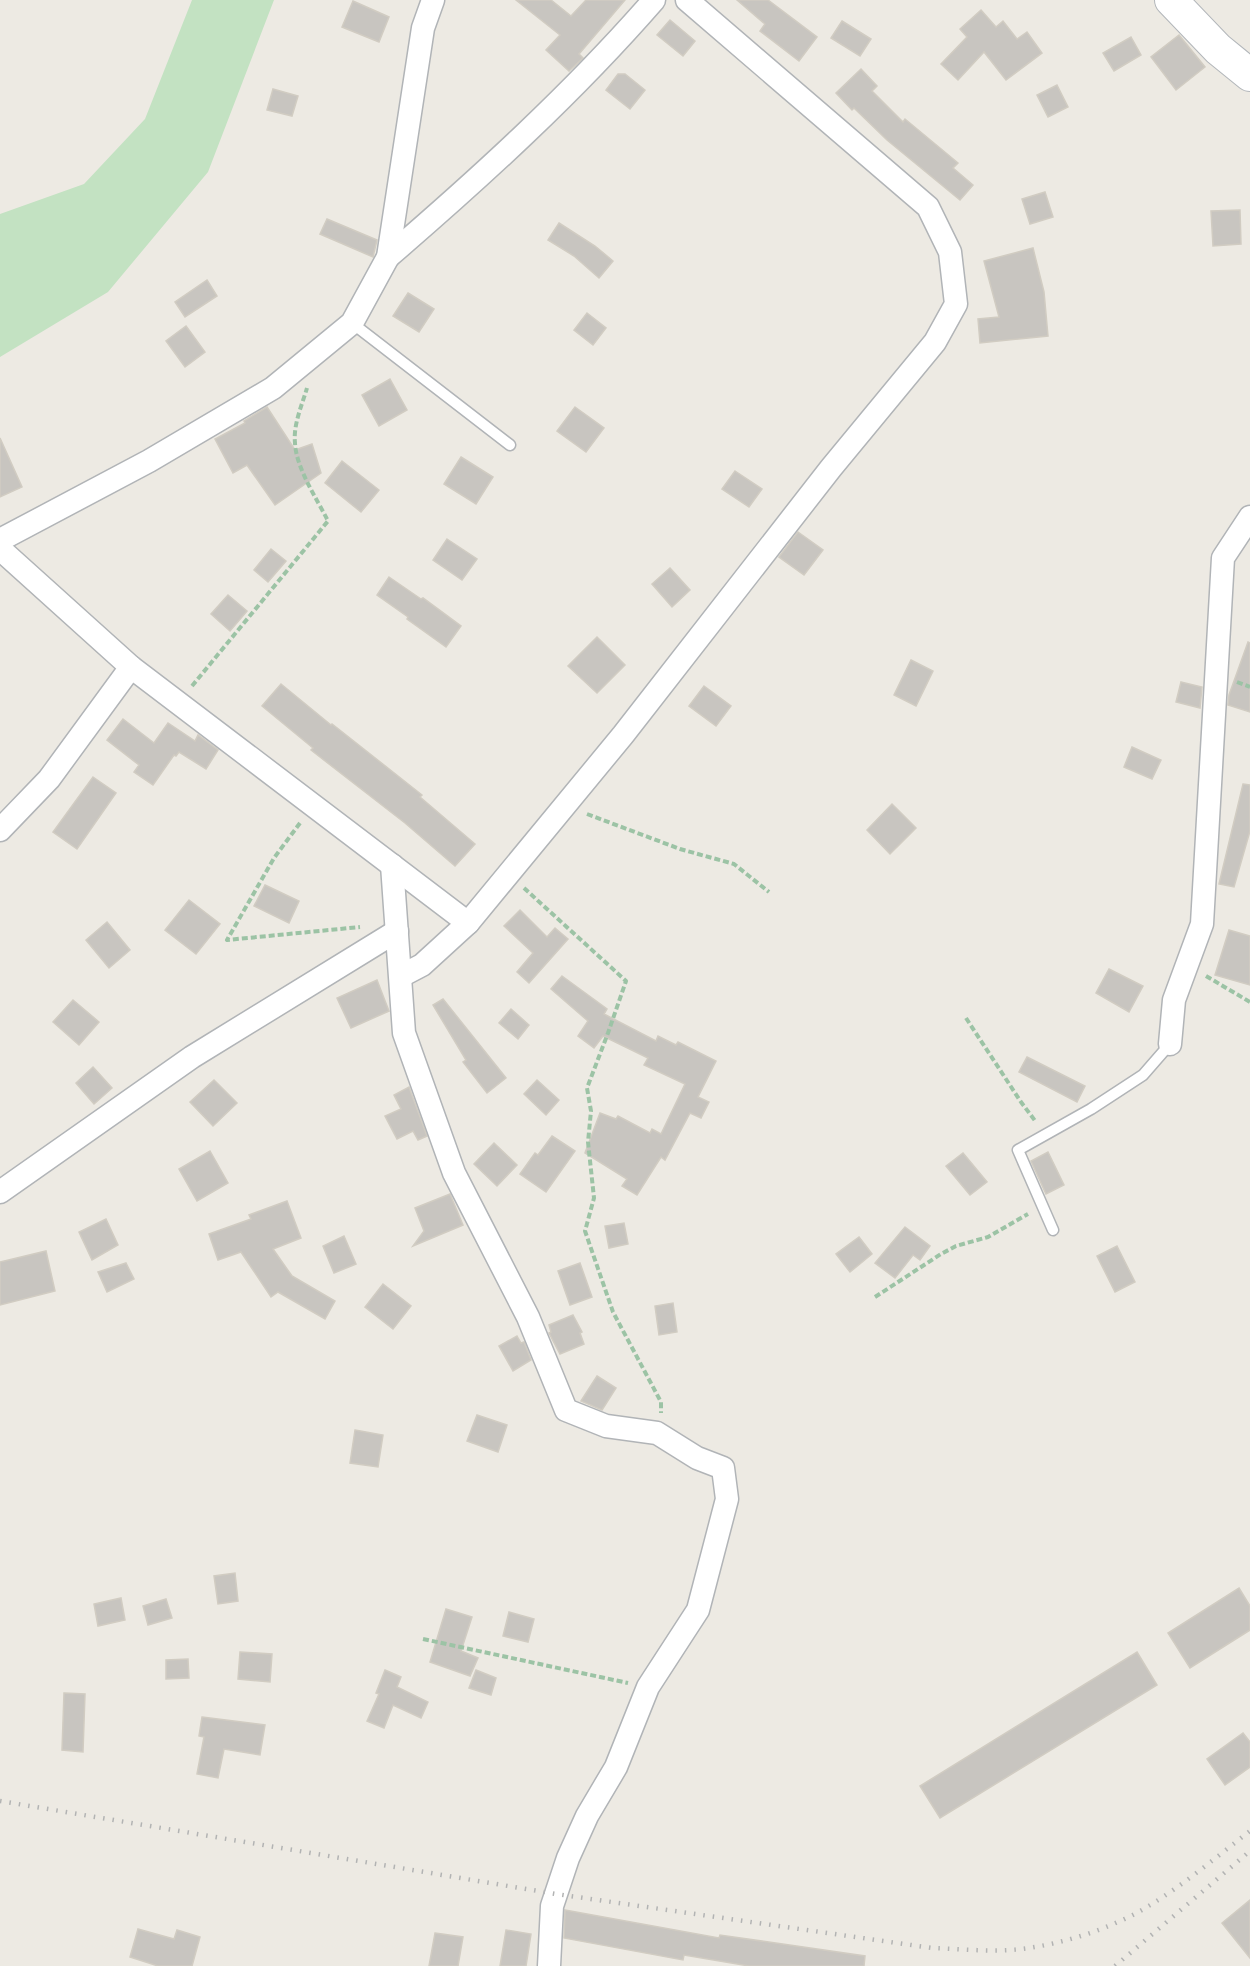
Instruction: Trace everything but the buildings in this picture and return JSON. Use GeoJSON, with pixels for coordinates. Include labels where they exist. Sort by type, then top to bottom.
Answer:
{"type":"FeatureCollection","features":[{"type":"Feature","properties":{"kind":"main road"},"geometry":{"type":"LineString","coordinates":[[1171,0],[1218,49],[1250,75]]}},
{"type":"Feature","properties":{"kind":"street"},"geometry":{"type":"LineString","coordinates":[[0,540],[149,461],[273,388],[352,323],[388,257],[423,28],[433,0]]}},
{"type":"Feature","properties":{"kind":"street"},"geometry":{"type":"LineString","coordinates":[[388,257],[442,210],[608,53],[654,0]]}},
{"type":"Feature","properties":{"kind":"street"},"geometry":{"type":"LineString","coordinates":[[401,976],[422,965],[468,923],[623,735],[831,468],[934,342],[956,304],[950,252],[928,207],[687,0]]}},
{"type":"Feature","properties":{"kind":"street"},"geometry":{"type":"LineString","coordinates":[[1170,1044],[1174,1000],[1202,924],[1222,558],[1250,517]]}},
{"type":"Feature","properties":{"kind":"street"},"geometry":{"type":"LineString","coordinates":[[0,549],[131,667],[468,923]]}},
{"type":"Feature","properties":{"kind":"street"},"geometry":{"type":"LineString","coordinates":[[0,830],[49,779],[131,667]]}},
{"type":"Feature","properties":{"kind":"street"},"geometry":{"type":"LineString","coordinates":[[392,866],[404,1033],[454,1173],[528,1317],[566,1410],[606,1426],[657,1433],[697,1458],[723,1468],[727,1499],[698,1610],[648,1687],[616,1767],[587,1816],[565,1867],[552,1906],[549,1966]]}},
{"type":"Feature","properties":{"kind":"street"},"geometry":{"type":"LineString","coordinates":[[0,1191],[192,1057],[397,927]]}},
{"type":"Feature","properties":{"kind":"lane"},"geometry":{"type":"LineString","coordinates":[[352,323],[510,445]]}},
{"type":"Feature","properties":{"kind":"lane"},"geometry":{"type":"LineString","coordinates":[[1053,1230],[1018,1150],[1091,1109],[1143,1075],[1170,1044]]}},
{"type":"Feature","properties":{"kind":"path"},"geometry":{"type":"LineString","coordinates":[[178,702],[328,521],[300,465],[295,443],[298,417],[319,350]]}},
{"type":"Feature","properties":{"kind":"path"},"geometry":{"type":"LineString","coordinates":[[313,805],[274,858],[227,940],[397,927]]}},
{"type":"Feature","properties":{"kind":"path"},"geometry":{"type":"LineString","coordinates":[[564,806],[680,849],[734,864],[769,892]]}},
{"type":"Feature","properties":{"kind":"path"},"geometry":{"type":"LineString","coordinates":[[508,873],[626,981],[587,1088],[591,1111],[588,1142],[594,1198],[585,1232],[613,1312],[661,1402],[661,1420],[657,1433]]}},
{"type":"Feature","properties":{"kind":"path"},"geometry":{"type":"LineString","coordinates":[[1187,964],[1250,1002]]}},
{"type":"Feature","properties":{"kind":"path"},"geometry":{"type":"LineString","coordinates":[[966,1018],[1021,1102],[1046,1134]]}},
{"type":"Feature","properties":{"kind":"path"},"geometry":{"type":"LineString","coordinates":[[875,1297],[941,1254],[956,1246],[988,1237],[1042,1206]]}},
{"type":"Feature","properties":{"kind":"path"},"geometry":{"type":"LineString","coordinates":[[423,1639],[648,1687]]}},
{"type":"Feature","properties":{"kind":"green space"},"geometry":{"type":"Polygon","coordinates":[[[192,0],[274,0],[208,172],[108,292],[0,357],[0,214],[84,184],[145,119],[192,0]]]}},
{"type":"Feature","properties":{"kind":"railway"},"geometry":{"type":"LineString","coordinates":[[0,1801],[556,1894],[932,1948],[981,1950],[1005,1950],[1044,1945],[1087,1934],[1115,1923],[1142,1910],[1170,1892],[1250,1831]]}},
{"type":"Feature","properties":{"kind":"railway"},"geometry":{"type":"LineString","coordinates":[[1115,1966],[1250,1851]]}}]}
